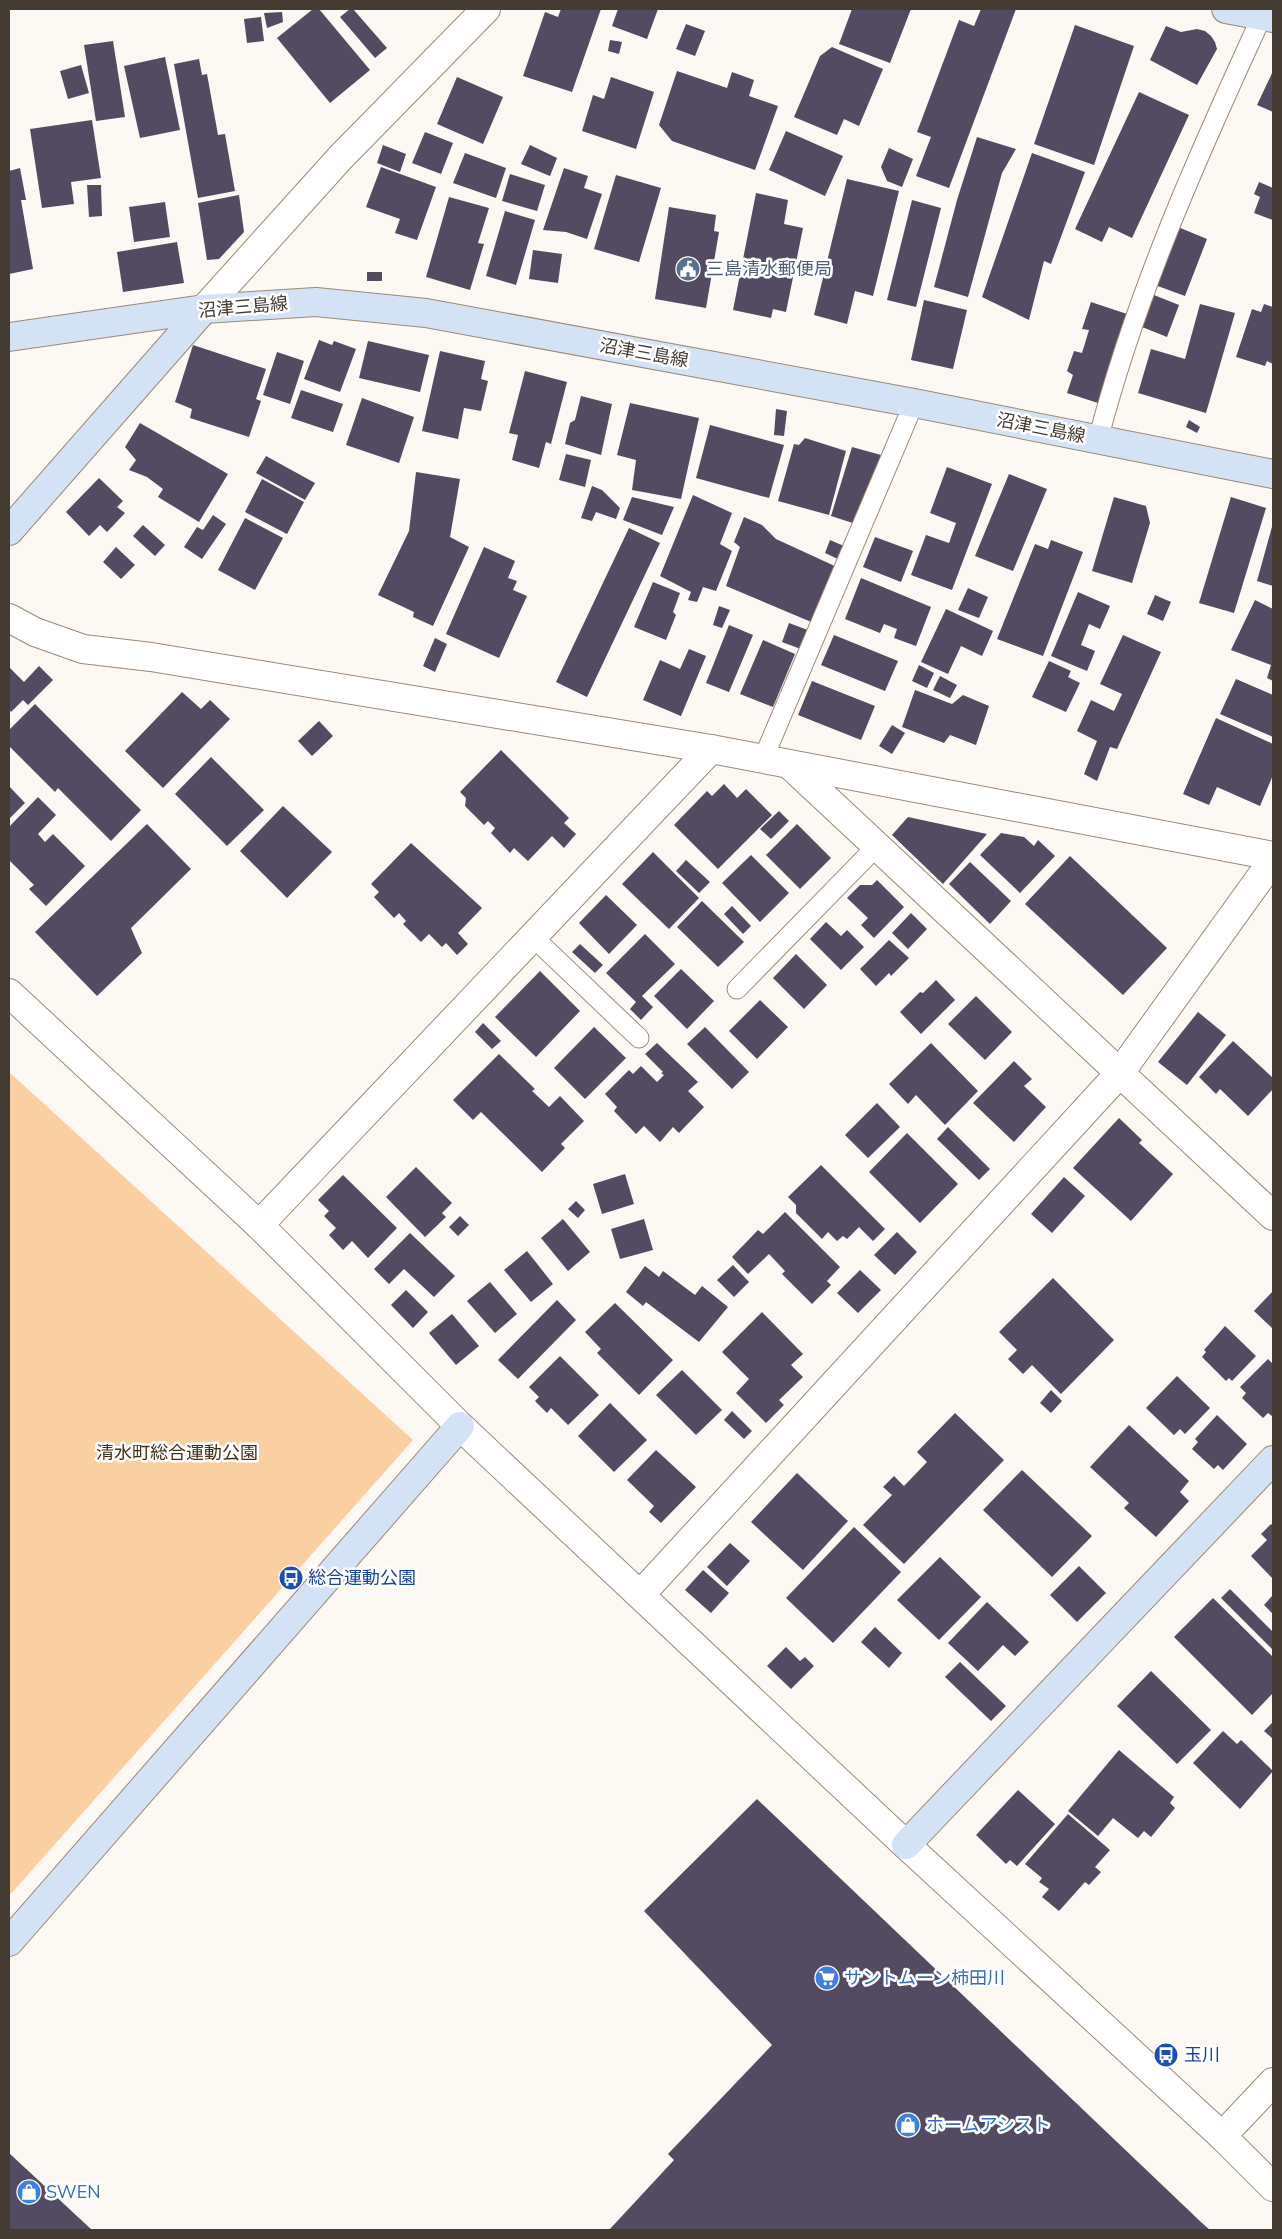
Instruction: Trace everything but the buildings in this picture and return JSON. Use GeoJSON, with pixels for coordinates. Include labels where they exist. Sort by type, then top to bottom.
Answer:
{"type":"FeatureCollection","features":[{"type":"Feature","properties":{"kind":"street"},"geometry":{"type":"LineString","coordinates":[[9,531],[340,158],[486,9]]}},
{"type":"Feature","properties":{"kind":"street"},"geometry":{"type":"LineString","coordinates":[[1226,9],[1268,17]]}},
{"type":"Feature","properties":{"kind":"street","name":"沼津三島線"},"geometry":{"type":"LineString","coordinates":[[9,337],[204,309],[316,302],[426,313],[914,403],[1273,474]]}},
{"type":"Feature","properties":{"kind":"street"},"geometry":{"type":"LineString","coordinates":[[9,618],[35,632],[83,650],[151,657],[711,749],[1273,856]]}},
{"type":"Feature","properties":{"kind":"street"},"geometry":{"type":"LineString","coordinates":[[259,1225],[711,749]]}},
{"type":"Feature","properties":{"kind":"street"},"geometry":{"type":"LineString","coordinates":[[790,765],[1273,1216]]}},
{"type":"Feature","properties":{"kind":"street"},"geometry":{"type":"LineString","coordinates":[[641,1594],[1119,1074],[1273,860]]}},
{"type":"Feature","properties":{"kind":"street"},"geometry":{"type":"LineString","coordinates":[[9,993],[259,1225],[460,1426],[906,1845],[1222,2136],[1273,2187]]}},
{"type":"Feature","properties":{"kind":"street"},"geometry":{"type":"LineString","coordinates":[[9,1942],[460,1426]]}},
{"type":"Feature","properties":{"kind":"street"},"geometry":{"type":"LineString","coordinates":[[906,1845],[1273,1460]]}},
{"type":"Feature","properties":{"kind":"street"},"geometry":{"type":"LineString","coordinates":[[1222,2136],[1273,2082]]}},
{"type":"Feature","properties":{"kind":"lane"},"geometry":{"type":"LineString","coordinates":[[1098,440],[1138,312],[1166,237],[1268,17]]}},
{"type":"Feature","properties":{"kind":"lane"},"geometry":{"type":"LineString","coordinates":[[763,759],[914,403]]}},
{"type":"Feature","properties":{"kind":"lane"},"geometry":{"type":"LineString","coordinates":[[738,989],[876,847]]}},
{"type":"Feature","properties":{"kind":"lane"},"geometry":{"type":"LineString","coordinates":[[533,937],[639,1038]]}},
{"type":"Feature","properties":{"kind":"green space","name":"清水町総合運動公園"},"geometry":{"type":"Polygon","coordinates":[[[9,1072],[413,1440],[9,1896],[9,1072]]]}},
{"type":"Feature","properties":{"kind":"place","name":"三島清水郵便局"},"geometry":{"type":"Point","coordinates":[688,269]}},
{"type":"Feature","properties":{"kind":"place","name":"総合運動公園"},"geometry":{"type":"Point","coordinates":[291,1578]}},
{"type":"Feature","properties":{"kind":"place","name":"サントムーン柿田川"},"geometry":{"type":"Point","coordinates":[827,1978]}},
{"type":"Feature","properties":{"kind":"place","name":"玉川"},"geometry":{"type":"Point","coordinates":[1166,2055]}},
{"type":"Feature","properties":{"kind":"place","name":"ホームアシスト"},"geometry":{"type":"Point","coordinates":[908,2125]}},
{"type":"Feature","properties":{"kind":"place","name":"SWEN"},"geometry":{"type":"Point","coordinates":[29,2192]}}]}
